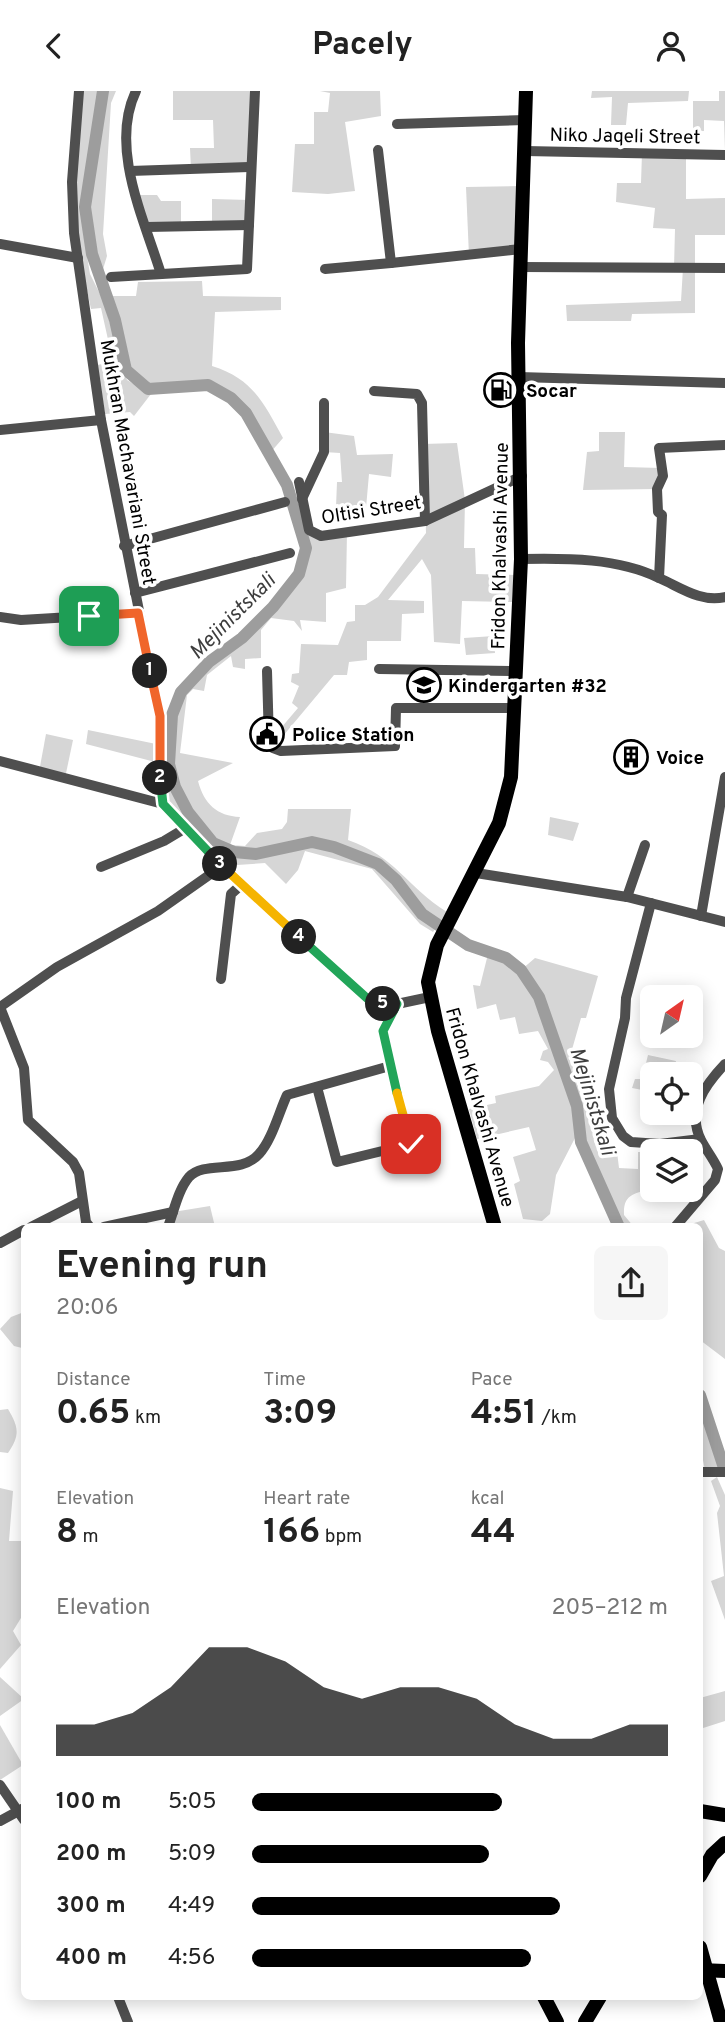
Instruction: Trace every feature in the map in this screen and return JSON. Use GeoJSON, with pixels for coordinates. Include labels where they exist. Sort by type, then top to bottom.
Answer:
{"type":"FeatureCollection","features":[{"type":"Feature","properties":{"kind":"highway","name":"Fridon Khalvashi Avenue"},"geometry":{"type":"LineString","coordinates":[[494,1223],[428,982],[437,945],[476,873],[506,800],[511,778],[521,559],[520,267],[526,91]]}},
{"type":"Feature","properties":{"kind":"highway"},"geometry":{"type":"LineString","coordinates":[[703,1811],[725,1815]]}},
{"type":"Feature","properties":{"kind":"highway"},"geometry":{"type":"LineString","coordinates":[[703,1871],[712,1855],[725,1843]]}},
{"type":"Feature","properties":{"kind":"highway"},"geometry":{"type":"LineString","coordinates":[[703,1959],[720,2021]]}},
{"type":"Feature","properties":{"kind":"highway"},"geometry":{"type":"LineString","coordinates":[[703,1970],[725,1971]]}},
{"type":"Feature","properties":{"kind":"highway"},"geometry":{"type":"LineString","coordinates":[[546,2000],[557,2022]]}},
{"type":"Feature","properties":{"kind":"highway"},"geometry":{"type":"LineString","coordinates":[[585,2022],[598,2000]]}},
{"type":"Feature","properties":{"kind":"street","name":"Mukhran Machavariani Street"},"geometry":{"type":"LineString","coordinates":[[79,91],[72,210],[101,420],[160,716],[163,804]]}},
{"type":"Feature","properties":{"kind":"street"},"geometry":{"type":"LineString","coordinates":[[136,91],[126,138],[130,171],[161,274]]}},
{"type":"Feature","properties":{"kind":"street"},"geometry":{"type":"LineString","coordinates":[[111,277],[247,269],[249,166],[255,91]]}},
{"type":"Feature","properties":{"kind":"street"},"geometry":{"type":"LineString","coordinates":[[397,124],[525,120]]}},
{"type":"Feature","properties":{"kind":"street"},"geometry":{"type":"LineString","coordinates":[[378,151],[391,263]]}},
{"type":"Feature","properties":{"kind":"street","name":"Niko Jaqeli Street"},"geometry":{"type":"LineString","coordinates":[[525,151],[725,155]]}},
{"type":"Feature","properties":{"kind":"street"},"geometry":{"type":"LineString","coordinates":[[130,171],[249,166]]}},
{"type":"Feature","properties":{"kind":"street"},"geometry":{"type":"LineString","coordinates":[[146,227],[249,225]]}},
{"type":"Feature","properties":{"kind":"street"},"geometry":{"type":"LineString","coordinates":[[0,244],[78,258]]}},
{"type":"Feature","properties":{"kind":"street"},"geometry":{"type":"LineString","coordinates":[[325,269],[521,249]]}},
{"type":"Feature","properties":{"kind":"street"},"geometry":{"type":"LineString","coordinates":[[520,267],[725,268]]}},
{"type":"Feature","properties":{"kind":"street"},"geometry":{"type":"LineString","coordinates":[[519,377],[725,383]]}},
{"type":"Feature","properties":{"kind":"street"},"geometry":{"type":"LineString","coordinates":[[374,391],[417,394],[422,403],[425,521]]}},
{"type":"Feature","properties":{"kind":"street"},"geometry":{"type":"LineString","coordinates":[[302,499],[324,452],[324,403]]}},
{"type":"Feature","properties":{"kind":"street"},"geometry":{"type":"LineString","coordinates":[[0,430],[101,420]]}},
{"type":"Feature","properties":{"kind":"street"},"geometry":{"type":"LineString","coordinates":[[659,578],[662,515],[658,512],[657,489],[663,476],[659,448],[725,445]]}},
{"type":"Feature","properties":{"kind":"street","name":"Oltisi Street"},"geometry":{"type":"LineString","coordinates":[[299,482],[309,530],[321,536],[425,521],[522,477]]}},
{"type":"Feature","properties":{"kind":"street"},"geometry":{"type":"LineString","coordinates":[[124,546],[285,502]]}},
{"type":"Feature","properties":{"kind":"street"},"geometry":{"type":"LineString","coordinates":[[135,593],[290,553]]}},
{"type":"Feature","properties":{"kind":"street"},"geometry":{"type":"LineString","coordinates":[[521,559],[618,563],[659,578],[689,594],[725,597]]}},
{"type":"Feature","properties":{"kind":"street"},"geometry":{"type":"LineString","coordinates":[[0,617],[21,620],[138,613]]}},
{"type":"Feature","properties":{"kind":"street"},"geometry":{"type":"LineString","coordinates":[[379,669],[517,671]]}},
{"type":"Feature","properties":{"kind":"street"},"geometry":{"type":"LineString","coordinates":[[267,671],[268,744],[281,751],[395,746],[396,708],[515,708]]}},
{"type":"Feature","properties":{"kind":"street"},"geometry":{"type":"LineString","coordinates":[[0,761],[163,804],[184,829],[241,885],[369,1000],[397,1004],[430,997]]}},
{"type":"Feature","properties":{"kind":"street"},"geometry":{"type":"LineString","coordinates":[[701,916],[725,777]]}},
{"type":"Feature","properties":{"kind":"street"},"geometry":{"type":"LineString","coordinates":[[101,867],[164,841],[184,829]]}},
{"type":"Feature","properties":{"kind":"street"},"geometry":{"type":"LineString","coordinates":[[627,897],[645,845]]}},
{"type":"Feature","properties":{"kind":"street"},"geometry":{"type":"LineString","coordinates":[[87,1223],[79,1173],[73,1162],[28,1120],[24,1067],[0,1007],[73,957],[158,911],[222,866]]}},
{"type":"Feature","properties":{"kind":"street"},"geometry":{"type":"LineString","coordinates":[[476,873],[627,897],[725,922]]}},
{"type":"Feature","properties":{"kind":"street"},"geometry":{"type":"LineString","coordinates":[[220,979],[231,894],[241,885]]}},
{"type":"Feature","properties":{"kind":"street"},"geometry":{"type":"LineString","coordinates":[[640,1143],[631,1142],[623,1136],[612,1118],[609,1089],[625,1018],[626,998],[650,903]]}},
{"type":"Feature","properties":{"kind":"street"},"geometry":{"type":"LineString","coordinates":[[317,1087],[337,1162],[411,1144],[383,1031],[397,1004]]}},
{"type":"Feature","properties":{"kind":"street"},"geometry":{"type":"LineString","coordinates":[[700,1139],[697,1104],[706,1084],[725,1064]]}},
{"type":"Feature","properties":{"kind":"street"},"geometry":{"type":"LineString","coordinates":[[169,1223],[192,1174],[202,1169],[245,1164],[260,1154],[287,1095],[390,1066]]}},
{"type":"Feature","properties":{"kind":"street"},"geometry":{"type":"LineString","coordinates":[[703,1144],[718,1169],[715,1180],[703,1194]]}},
{"type":"Feature","properties":{"kind":"street"},"geometry":{"type":"LineString","coordinates":[[39,1223],[82,1201]]}},
{"type":"Feature","properties":{"kind":"street"},"geometry":{"type":"LineString","coordinates":[[678,1223],[696,1202]]}},
{"type":"Feature","properties":{"kind":"street"},"geometry":{"type":"LineString","coordinates":[[122,1223],[173,1212]]}},
{"type":"Feature","properties":{"kind":"street"},"geometry":{"type":"LineString","coordinates":[[0,1243],[21,1232]]}},
{"type":"Feature","properties":{"kind":"street"},"geometry":{"type":"LineString","coordinates":[[0,1785],[21,1811]]}},
{"type":"Feature","properties":{"kind":"street"},"geometry":{"type":"LineString","coordinates":[[0,1821],[21,1814]]}},
{"type":"Feature","properties":{"kind":"street"},"geometry":{"type":"LineString","coordinates":[[119,2000],[128,2022]]}},
{"type":"Feature","properties":{"kind":"shaded area"},"geometry":{"type":"Polygon","coordinates":[[[79,91],[116,91],[111,103],[103,234],[107,256],[100,279],[92,254],[87,256],[90,274],[103,300],[127,380],[151,394],[134,416],[130,412],[105,414],[97,365],[113,362],[101,308],[91,309],[80,258],[72,182],[79,91]]]}},
{"type":"Feature","properties":{"kind":"shaded area"},"geometry":{"type":"Polygon","coordinates":[[[173,91],[255,91],[249,167],[191,169],[190,148],[214,148],[213,120],[173,120],[173,91]]]}},
{"type":"Feature","properties":{"kind":"shaded area"},"geometry":{"type":"Polygon","coordinates":[[[320,91],[380,91],[381,116],[345,122],[355,191],[328,194],[292,192],[295,144],[314,144],[314,112],[328,112],[330,93],[320,91]]]}},
{"type":"Feature","properties":{"kind":"shaded area"},"geometry":{"type":"Polygon","coordinates":[[[592,91],[689,91],[688,101],[628,103],[626,125],[611,125],[612,97],[591,98],[592,91]]]}},
{"type":"Feature","properties":{"kind":"shaded area"},"geometry":{"type":"Polygon","coordinates":[[[719,91],[725,91],[725,151],[724,121],[704,120],[704,131],[693,132],[693,101],[719,101],[719,91]]]}},
{"type":"Feature","properties":{"kind":"shaded area"},"geometry":{"type":"Polygon","coordinates":[[[642,153],[686,154],[686,199],[725,198],[725,235],[695,235],[695,313],[632,314],[631,321],[567,321],[566,305],[681,301],[683,268],[674,268],[675,229],[653,228],[655,208],[616,202],[617,183],[641,183],[642,153]]]}},
{"type":"Feature","properties":{"kind":"shaded area"},"geometry":{"type":"Polygon","coordinates":[[[521,186],[518,247],[469,256],[466,187],[521,186]]]}},
{"type":"Feature","properties":{"kind":"shaded area"},"geometry":{"type":"Polygon","coordinates":[[[137,195],[157,195],[161,201],[181,201],[181,226],[147,227],[137,195]]]}},
{"type":"Feature","properties":{"kind":"shaded area"},"geometry":{"type":"Polygon","coordinates":[[[212,199],[249,200],[249,225],[212,226],[212,199]]]}},
{"type":"Feature","properties":{"kind":"shaded area"},"geometry":{"type":"Polygon","coordinates":[[[202,281],[203,296],[281,297],[281,310],[215,312],[212,366],[238,378],[263,403],[283,438],[270,453],[242,409],[223,392],[198,384],[148,389],[126,370],[106,296],[136,296],[138,282],[202,281]]]}},
{"type":"Feature","properties":{"kind":"shaded area"},"geometry":{"type":"Polygon","coordinates":[[[324,432],[354,436],[357,455],[393,454],[391,477],[369,474],[366,508],[336,507],[337,482],[342,482],[340,453],[324,452],[324,432]]]}},
{"type":"Feature","properties":{"kind":"shaded area"},"geometry":{"type":"Polygon","coordinates":[[[599,432],[625,432],[624,467],[661,468],[657,489],[583,490],[587,452],[599,451],[599,432]]]}},
{"type":"Feature","properties":{"kind":"shaded area"},"geometry":{"type":"Polygon","coordinates":[[[457,443],[465,500],[464,548],[475,548],[476,574],[514,575],[512,602],[462,601],[460,644],[434,642],[431,575],[422,559],[388,600],[424,601],[424,613],[402,614],[401,641],[367,641],[367,660],[349,662],[347,675],[334,675],[273,748],[269,742],[298,708],[292,703],[299,686],[291,682],[292,674],[299,673],[301,644],[338,645],[347,622],[355,621],[355,605],[365,605],[378,597],[426,533],[423,444],[457,443]]]}},
{"type":"Feature","properties":{"kind":"shaded area"},"geometry":{"type":"Polygon","coordinates":[[[347,532],[346,588],[326,593],[326,622],[300,620],[302,631],[294,621],[271,618],[261,630],[261,658],[245,659],[245,669],[233,667],[231,656],[207,675],[204,691],[193,689],[187,695],[180,753],[233,763],[198,781],[204,796],[213,807],[225,814],[240,817],[230,845],[245,846],[257,833],[282,829],[287,822],[288,809],[351,809],[348,840],[378,854],[447,912],[433,932],[420,924],[372,869],[305,851],[298,870],[286,884],[265,863],[222,866],[163,804],[159,763],[86,744],[88,730],[161,745],[160,716],[172,715],[183,690],[261,620],[281,600],[296,579],[304,558],[303,535],[347,532]]]}},
{"type":"Feature","properties":{"kind":"shaded area"},"geometry":{"type":"Polygon","coordinates":[[[494,636],[495,653],[466,655],[464,638],[494,636]]]}},
{"type":"Feature","properties":{"kind":"shaded area"},"geometry":{"type":"Polygon","coordinates":[[[46,734],[73,740],[65,778],[39,772],[46,734]]]}},
{"type":"Feature","properties":{"kind":"shaded area"},"geometry":{"type":"Polygon","coordinates":[[[550,817],[579,823],[573,841],[548,835],[550,817]]]}},
{"type":"Feature","properties":{"kind":"shaded area"},"geometry":{"type":"Polygon","coordinates":[[[489,950],[506,958],[521,970],[535,958],[598,976],[586,1018],[581,1018],[571,1053],[582,1057],[607,1154],[617,1152],[619,1168],[638,1169],[640,1152],[640,1192],[628,1198],[624,1208],[624,1215],[631,1223],[617,1223],[581,1142],[575,1138],[556,1175],[550,1214],[542,1221],[523,1219],[514,1184],[520,1181],[513,1157],[536,1150],[529,1127],[477,1139],[469,1109],[496,1103],[495,1096],[539,1086],[554,1070],[548,1062],[540,1060],[543,1051],[548,1049],[538,1031],[519,1034],[515,1017],[500,1020],[496,1004],[477,1009],[473,985],[480,986],[489,950]]]}},
{"type":"Feature","properties":{"kind":"shaded area"},"geometry":{"type":"Polygon","coordinates":[[[648,1055],[676,1061],[676,1062],[646,1062],[648,1055]]]}},
{"type":"Feature","properties":{"kind":"shaded area"},"geometry":{"type":"Polygon","coordinates":[[[635,1079],[640,1079],[640,1090],[632,1088],[635,1079]]]}},
{"type":"Feature","properties":{"kind":"shaded area"},"geometry":{"type":"Polygon","coordinates":[[[210,1206],[214,1223],[169,1223],[173,1212],[210,1206]]]}},
{"type":"Feature","properties":{"kind":"shaded area"},"geometry":{"type":"Polygon","coordinates":[[[704,1220],[719,1248],[725,1251],[725,1359],[703,1342],[703,1223],[694,1223],[704,1220]]]}},
{"type":"Feature","properties":{"kind":"shaded area"},"geometry":{"type":"Polygon","coordinates":[[[21,1313],[21,1348],[14,1346],[0,1329],[11,1317],[21,1313]]]}},
{"type":"Feature","properties":{"kind":"shaded area"},"geometry":{"type":"Polygon","coordinates":[[[8,1409],[17,1431],[8,1453],[0,1452],[0,1410],[8,1409]]]}},
{"type":"Feature","properties":{"kind":"shaded area"},"geometry":{"type":"Polygon","coordinates":[[[703,1415],[720,1469],[705,1470],[703,1460],[703,1415]]]}},
{"type":"Feature","properties":{"kind":"shaded area"},"geometry":{"type":"Polygon","coordinates":[[[717,1477],[725,1495],[725,1620],[711,1581],[724,1576],[717,1513],[720,1506],[711,1481],[717,1477]]]}},
{"type":"Feature","properties":{"kind":"shaded area"},"geometry":{"type":"Polygon","coordinates":[[[0,1488],[13,1491],[9,1541],[21,1541],[21,1618],[13,1631],[21,1645],[0,1669],[0,1488]]]}},
{"type":"Feature","properties":{"kind":"shaded area"},"geometry":{"type":"Polygon","coordinates":[[[0,1677],[21,1696],[21,1701],[0,1716],[0,1677]]]}},
{"type":"Feature","properties":{"kind":"shaded area"},"geometry":{"type":"Polygon","coordinates":[[[725,1691],[725,1721],[703,1728],[703,1697],[725,1691]]]}},
{"type":"Feature","properties":{"kind":"shaded area"},"geometry":{"type":"Polygon","coordinates":[[[0,1725],[21,1762],[21,1766],[0,1780],[0,1725]]]}},
{"type":"Feature","properties":{"kind":"waterway","name":"Mejinistskali"},"geometry":{"type":"LineString","coordinates":[[103,91],[85,207],[92,254],[115,320],[126,370],[148,389],[208,385],[231,398],[246,413],[287,485],[306,548],[299,574],[273,607],[242,638],[209,662],[181,692],[172,715],[169,764],[175,787],[188,812],[213,843],[234,852],[256,854],[312,842],[334,847],[378,864],[396,880],[422,914],[468,945],[506,958],[521,970],[539,997],[577,1106],[581,1142],[617,1223]]}},
{"type":"Feature","properties":{"kind":"waterway","name":"Mejinistskali"},"geometry":{"type":"LineString","coordinates":[[703,1404],[725,1471]]}},
{"type":"Feature","properties":{"kind":"place","name":"Socar"},"geometry":{"type":"Point","coordinates":[501,390]}},
{"type":"Feature","properties":{"kind":"place","name":"Kindergarten #32"},"geometry":{"type":"Point","coordinates":[424,685]}},
{"type":"Feature","properties":{"kind":"place","name":"Police Station"},"geometry":{"type":"Point","coordinates":[267,734]}},
{"type":"Feature","properties":{"kind":"place","name":"Voice"},"geometry":{"type":"Point","coordinates":[631,757]}},
{"type":"Feature","properties":{"kind":"route"},"geometry":{"type":"LineString","coordinates":[[89,616],[138,613],[160,716],[162,735],[159,763],[163,804],[184,829],[241,885],[369,1000],[377,1004],[397,1004],[383,1031],[411,1144]]}}]}
